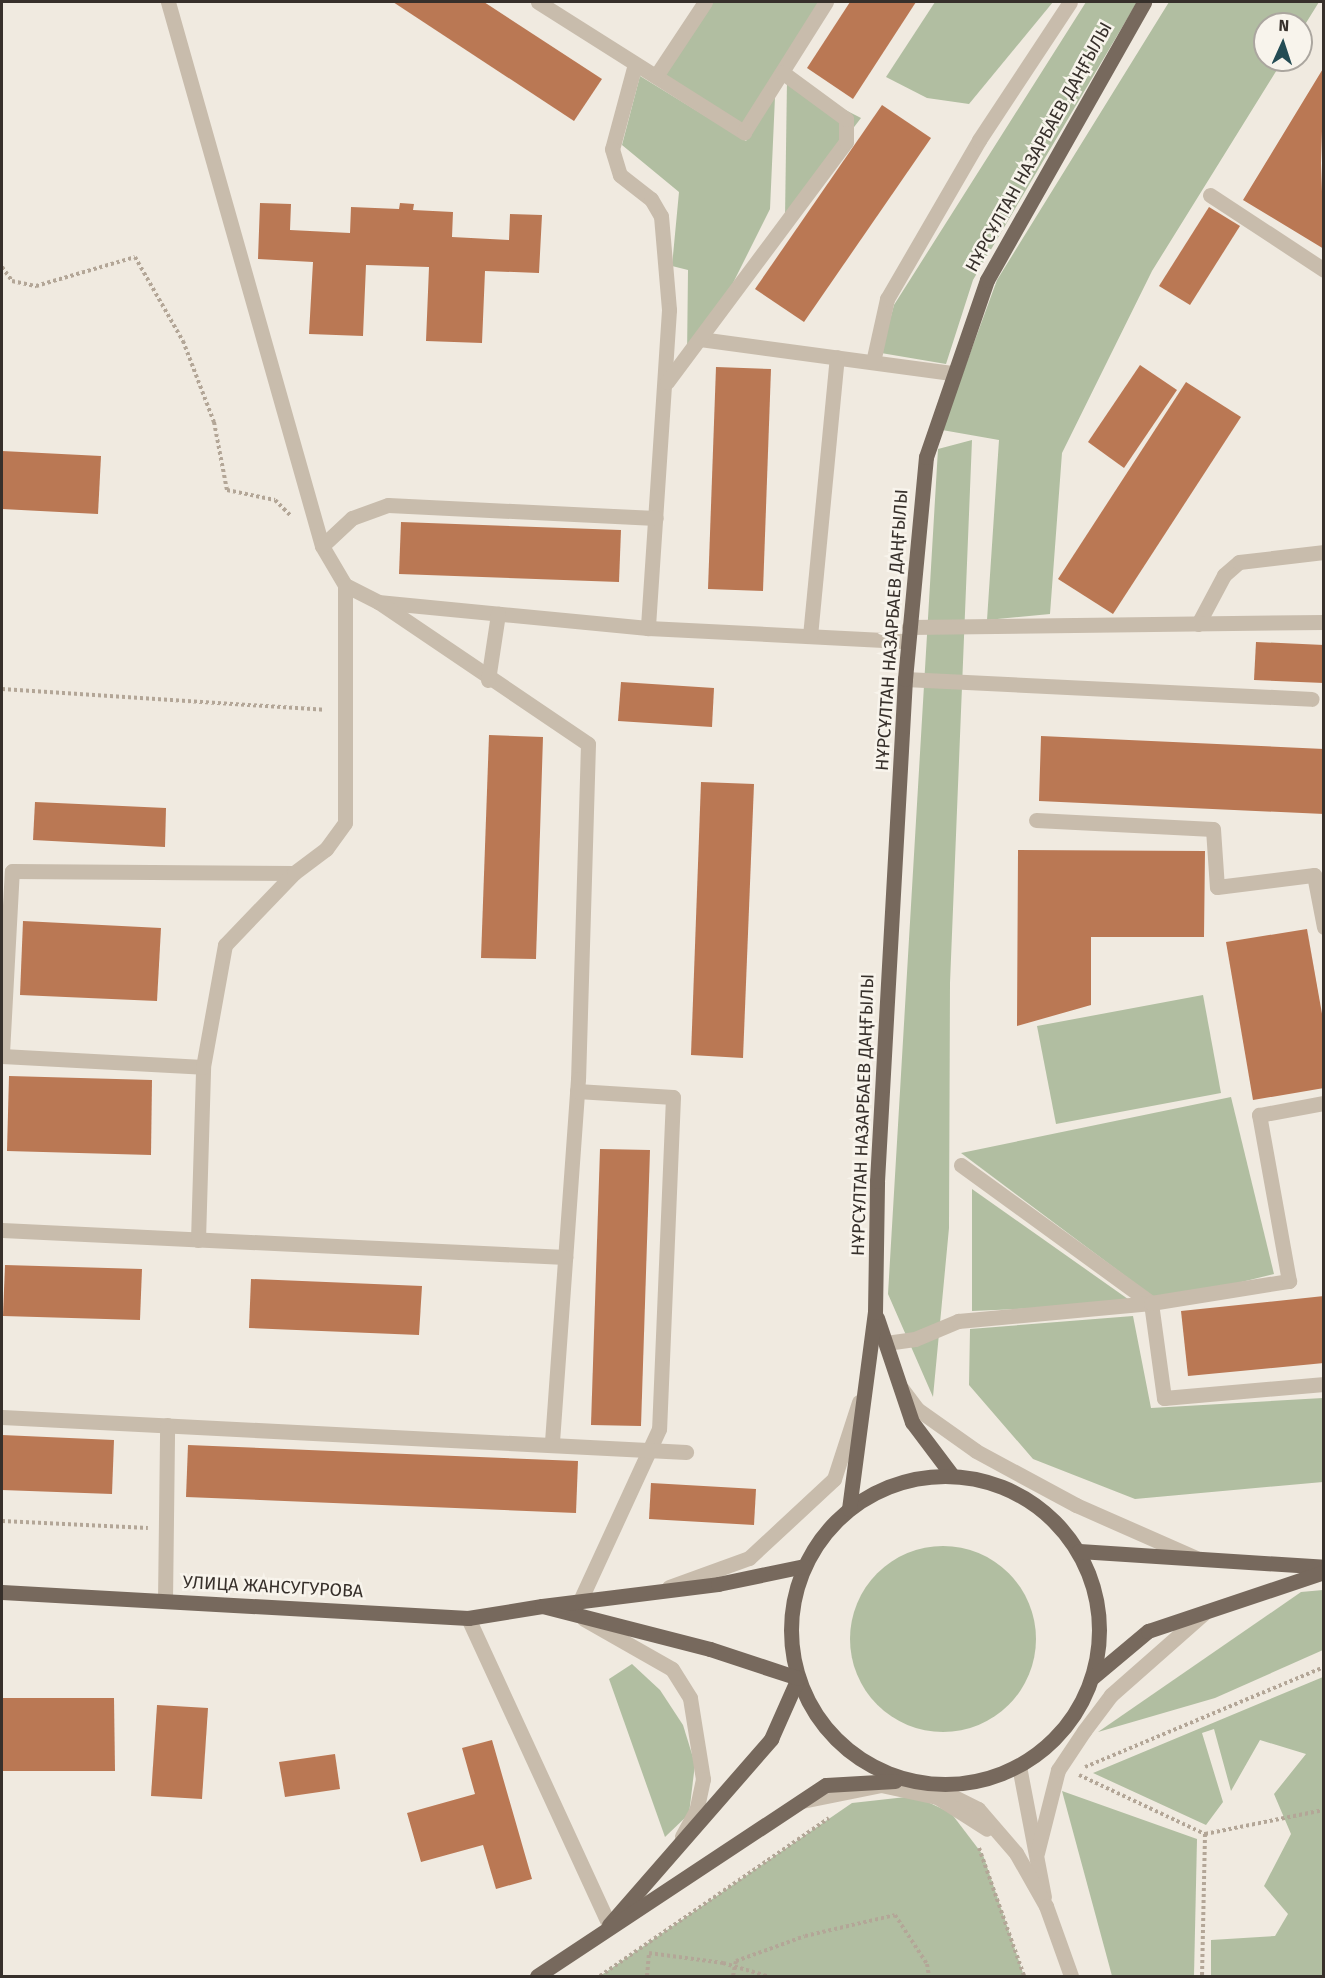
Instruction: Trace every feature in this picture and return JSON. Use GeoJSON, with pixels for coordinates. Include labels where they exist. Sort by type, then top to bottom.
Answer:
{"type":"FeatureCollection","features":[{"type":"Feature","properties":{"kind":"main road","name":"НҰРСҰЛТАН НАЗАРБАЕВ ДАҢҒЫЛЫ"},"geometry":{"type":"LineString","coordinates":[[876,1312],[877,1181],[905,680],[926,457],[950,373],[992,270],[1144,2]]}},
{"type":"Feature","properties":{"kind":"main road"},"geometry":{"type":"LineString","coordinates":[[876,1312],[912,1422],[952,1475]]}},
{"type":"Feature","properties":{"kind":"main road"},"geometry":{"type":"LineString","coordinates":[[849,1509],[876,1312]]}},
{"type":"Feature","properties":{"kind":"main road"},"geometry":{"type":"LineString","coordinates":[[537,1977],[609,1925],[826,1785],[865,1780],[928,1784],[975,1782],[1019,1766],[1051,1743],[1076,1713],[1093,1677],[1100,1634],[1096,1602],[1078,1551],[1046,1512],[1002,1486],[952,1475],[880,1490],[849,1509],[823,1534],[804,1566],[792,1611],[798,1678],[817,1717],[847,1750],[885,1773],[928,1784]]}},
{"type":"Feature","properties":{"kind":"main road"},"geometry":{"type":"LineString","coordinates":[[1078,1551],[1323,1567]]}},
{"type":"Feature","properties":{"kind":"main road","name":"УЛИЦА ЖАНСУГУРОВА"},"geometry":{"type":"LineString","coordinates":[[578,1608],[804,1566]]}},
{"type":"Feature","properties":{"kind":"main road"},"geometry":{"type":"LineString","coordinates":[[1093,1677],[1148,1631],[1323,1572]]}},
{"type":"Feature","properties":{"kind":"main road","name":"УЛИЦА ЖАНСУГУРОВА"},"geometry":{"type":"LineString","coordinates":[[2,1592],[468,1618],[542,1606],[578,1608],[798,1678]]}},
{"type":"Feature","properties":{"kind":"main road"},"geometry":{"type":"LineString","coordinates":[[609,1925],[771,1739],[798,1678]]}},
{"type":"Feature","properties":{"kind":"street"},"geometry":{"type":"LineString","coordinates":[[168,2],[322,546],[345,585],[345,823],[326,849],[294,873],[225,945],[203,1067],[198,1240]]}},
{"type":"Feature","properties":{"kind":"street"},"geometry":{"type":"LineString","coordinates":[[538,2],[555,6],[635,64],[744,132],[826,2]]}},
{"type":"Feature","properties":{"kind":"street"},"geometry":{"type":"LineString","coordinates":[[656,76],[705,2]]}},
{"type":"Feature","properties":{"kind":"street"},"geometry":{"type":"LineString","coordinates":[[873,362],[887,299],[979,140],[1070,2]]}},
{"type":"Feature","properties":{"kind":"street"},"geometry":{"type":"LineString","coordinates":[[635,64],[612,149],[620,175],[651,199],[661,216],[669,310],[667,382],[648,628]]}},
{"type":"Feature","properties":{"kind":"street"},"geometry":{"type":"LineString","coordinates":[[667,382],[846,142],[846,119],[782,72]]}},
{"type":"Feature","properties":{"kind":"street"},"geometry":{"type":"LineString","coordinates":[[1210,195],[1323,270]]}},
{"type":"Feature","properties":{"kind":"street"},"geometry":{"type":"LineString","coordinates":[[700,339],[950,373]]}},
{"type":"Feature","properties":{"kind":"street"},"geometry":{"type":"LineString","coordinates":[[810,636],[837,357]]}},
{"type":"Feature","properties":{"kind":"street"},"geometry":{"type":"LineString","coordinates":[[322,546],[352,518],[388,505],[656,518]]}},
{"type":"Feature","properties":{"kind":"street"},"geometry":{"type":"LineString","coordinates":[[1198,624],[1224,575],[1239,562],[1323,552]]}},
{"type":"Feature","properties":{"kind":"street"},"geometry":{"type":"LineString","coordinates":[[345,585],[378,602],[488,680],[588,744],[577,1091],[552,1445]]}},
{"type":"Feature","properties":{"kind":"street"},"geometry":{"type":"LineString","coordinates":[[378,602],[648,628],[810,636],[1323,622]]}},
{"type":"Feature","properties":{"kind":"street"},"geometry":{"type":"LineString","coordinates":[[488,680],[498,614]]}},
{"type":"Feature","properties":{"kind":"street"},"geometry":{"type":"LineString","coordinates":[[905,680],[1312,699]]}},
{"type":"Feature","properties":{"kind":"street"},"geometry":{"type":"LineString","coordinates":[[1036,819],[1213,829],[1217,887],[1314,875],[1323,927]]}},
{"type":"Feature","properties":{"kind":"street"},"geometry":{"type":"LineString","coordinates":[[203,1067],[2,1055],[12,871],[294,873]]}},
{"type":"Feature","properties":{"kind":"street"},"geometry":{"type":"LineString","coordinates":[[577,1091],[673,1097],[658,1429],[578,1608],[672,1669],[690,1698],[703,1779],[696,1811],[673,1851]]}},
{"type":"Feature","properties":{"kind":"street"},"geometry":{"type":"LineString","coordinates":[[886,1343],[915,1338],[958,1321],[1151,1303],[1288,1281],[1259,1115],[1323,1103]]}},
{"type":"Feature","properties":{"kind":"street"},"geometry":{"type":"LineString","coordinates":[[961,1165],[1151,1303],[1164,1398],[1323,1384]]}},
{"type":"Feature","properties":{"kind":"street"},"geometry":{"type":"LineString","coordinates":[[2,1230],[565,1257]]}},
{"type":"Feature","properties":{"kind":"street"},"geometry":{"type":"LineString","coordinates":[[657,1592],[749,1558],[834,1479],[868,1377]]}},
{"type":"Feature","properties":{"kind":"street"},"geometry":{"type":"LineString","coordinates":[[900,1387],[917,1409],[976,1451],[1076,1505],[1201,1560]]}},
{"type":"Feature","properties":{"kind":"street"},"geometry":{"type":"LineString","coordinates":[[2,1417],[686,1452]]}},
{"type":"Feature","properties":{"kind":"street"},"geometry":{"type":"LineString","coordinates":[[165,1601],[168,1425]]}},
{"type":"Feature","properties":{"kind":"street"},"geometry":{"type":"LineString","coordinates":[[1037,1853],[1058,1770],[1084,1731],[1111,1695],[1206,1612]]}},
{"type":"Feature","properties":{"kind":"street"},"geometry":{"type":"LineString","coordinates":[[468,1618],[609,1925]]}},
{"type":"Feature","properties":{"kind":"street"},"geometry":{"type":"LineString","coordinates":[[1019,1766],[1046,1905],[1071,1977]]}},
{"type":"Feature","properties":{"kind":"street"},"geometry":{"type":"LineString","coordinates":[[928,1784],[978,1809],[1016,1853],[1046,1905]]}},
{"type":"Feature","properties":{"kind":"street"},"geometry":{"type":"LineString","coordinates":[[802,1801],[881,1785],[937,1797],[1016,1853]]}},
{"type":"Feature","properties":{"kind":"path"},"geometry":{"type":"LineString","coordinates":[[2,267],[12,281],[36,286],[135,257],[183,341],[214,422],[227,490],[275,500],[322,546]]}},
{"type":"Feature","properties":{"kind":"path"},"geometry":{"type":"LineString","coordinates":[[2,689],[345,711]]}},
{"type":"Feature","properties":{"kind":"path"},"geometry":{"type":"LineString","coordinates":[[2,1521],[166,1529]]}},
{"type":"Feature","properties":{"kind":"path"},"geometry":{"type":"LineString","coordinates":[[1323,1667],[1073,1772],[1204,1834],[1323,1810]]}},
{"type":"Feature","properties":{"kind":"path"},"geometry":{"type":"LineString","coordinates":[[600,1977],[833,1816]]}},
{"type":"Feature","properties":{"kind":"path"},"geometry":{"type":"LineString","coordinates":[[1202,1977],[1204,1834]]}},
{"type":"Feature","properties":{"kind":"path"},"geometry":{"type":"LineString","coordinates":[[971,1838],[984,1855],[1024,1977]]}},
{"type":"Feature","properties":{"kind":"path"},"geometry":{"type":"LineString","coordinates":[[733,1977],[736,1961],[805,1936],[895,1915],[927,1964],[929,1977]]}},
{"type":"Feature","properties":{"kind":"path"},"geometry":{"type":"LineString","coordinates":[[647,1977],[649,1953],[735,1966],[767,1977]]}},
{"type":"Feature","properties":{"kind":"green space"},"geometry":{"type":"Polygon","coordinates":[[[710,2],[822,2],[742,126],[663,74],[710,2]]]}},
{"type":"Feature","properties":{"kind":"green space"},"geometry":{"type":"Polygon","coordinates":[[[935,2],[1053,2],[969,104],[927,98],[886,77],[935,2]]]}},
{"type":"Feature","properties":{"kind":"green space"},"geometry":{"type":"Polygon","coordinates":[[[1086,2],[1137,2],[973,280],[946,364],[881,353],[894,305],[1086,2]]]}},
{"type":"Feature","properties":{"kind":"green space"},"geometry":{"type":"Polygon","coordinates":[[[1169,2],[1319,2],[1313,12],[1253,12],[1253,72],[1276,72],[1152,271],[1062,453],[1050,614],[987,620],[999,440],[942,430],[997,280],[1169,2]]]}},
{"type":"Feature","properties":{"kind":"green space"},"geometry":{"type":"Polygon","coordinates":[[[640,76],[746,141],[775,97],[770,209],[710,329],[687,357],[688,270],[672,266],[679,192],[622,145],[640,76]]]}},
{"type":"Feature","properties":{"kind":"green space"},"geometry":{"type":"Polygon","coordinates":[[[787,80],[861,118],[785,217],[787,80]]]}},
{"type":"Feature","properties":{"kind":"green space"},"geometry":{"type":"Polygon","coordinates":[[[972,440],[950,983],[949,1228],[933,1397],[888,1294],[938,449],[972,440]]]}},
{"type":"Feature","properties":{"kind":"green space"},"geometry":{"type":"Polygon","coordinates":[[[1203,995],[1221,1093],[1056,1124],[1037,1026],[1203,995]]]}},
{"type":"Feature","properties":{"kind":"green space"},"geometry":{"type":"Polygon","coordinates":[[[1231,1097],[1274,1274],[1160,1302],[961,1153],[1231,1097]]]}},
{"type":"Feature","properties":{"kind":"green space"},"geometry":{"type":"Polygon","coordinates":[[[972,1189],[1135,1304],[972,1311],[972,1189]]]}},
{"type":"Feature","properties":{"kind":"green space"},"geometry":{"type":"Polygon","coordinates":[[[1133,1316],[1151,1408],[1323,1398],[1323,1482],[1135,1499],[1033,1459],[969,1385],[970,1329],[1133,1316]]]}},
{"type":"Feature","properties":{"kind":"green space"},"geometry":{"type":"Polygon","coordinates":[[[943,1546],[979,1553],[995,1561],[1009,1573],[1021,1587],[1029,1603],[1036,1639],[1029,1675],[1021,1691],[1009,1705],[995,1717],[979,1725],[943,1732],[907,1725],[891,1717],[877,1705],[865,1691],[857,1675],[850,1639],[857,1603],[865,1587],[877,1573],[891,1561],[907,1553],[943,1546]]]}},
{"type":"Feature","properties":{"kind":"green space"},"geometry":{"type":"Polygon","coordinates":[[[1323,1590],[1323,1650],[1215,1698],[1098,1732],[1301,1592],[1323,1590]]]}},
{"type":"Feature","properties":{"kind":"green space"},"geometry":{"type":"Polygon","coordinates":[[[632,1664],[660,1690],[683,1725],[695,1764],[689,1814],[665,1837],[609,1679],[632,1664]]]}},
{"type":"Feature","properties":{"kind":"green space"},"geometry":{"type":"Polygon","coordinates":[[[1323,1677],[1323,1976],[1211,1976],[1211,1940],[1275,1936],[1288,1914],[1264,1886],[1291,1834],[1274,1794],[1306,1754],[1260,1740],[1231,1791],[1214,1729],[1202,1733],[1223,1802],[1206,1825],[1093,1773],[1323,1677]]]}},
{"type":"Feature","properties":{"kind":"green space"},"geometry":{"type":"Polygon","coordinates":[[[1062,1791],[1197,1839],[1194,1976],[1112,1976],[1062,1791]]]}},
{"type":"Feature","properties":{"kind":"green space"},"geometry":{"type":"Polygon","coordinates":[[[915,1796],[951,1813],[983,1855],[1024,1976],[600,1976],[852,1803],[915,1796]]]}},
{"type":"Feature","properties":{"kind":"building"},"geometry":{"type":"Polygon","coordinates":[[[393,2],[484,2],[602,79],[574,121],[393,2]]]}},
{"type":"Feature","properties":{"kind":"building"},"geometry":{"type":"Polygon","coordinates":[[[850,2],[916,2],[853,99],[807,68],[850,2]]]}},
{"type":"Feature","properties":{"kind":"building"},"geometry":{"type":"Polygon","coordinates":[[[1324,67],[1321,163],[1324,249],[1243,200],[1324,67]]]}},
{"type":"Feature","properties":{"kind":"building"},"geometry":{"type":"Polygon","coordinates":[[[882,105],[931,138],[804,322],[755,289],[882,105]]]}},
{"type":"Feature","properties":{"kind":"building"},"geometry":{"type":"Polygon","coordinates":[[[260,203],[291,204],[290,230],[350,233],[351,207],[399,209],[400,203],[414,204],[413,210],[453,212],[452,237],[509,240],[510,214],[542,215],[539,273],[485,271],[482,343],[426,341],[429,267],[366,265],[363,336],[309,334],[313,262],[258,259],[260,203]]]}},
{"type":"Feature","properties":{"kind":"building"},"geometry":{"type":"Polygon","coordinates":[[[1209,207],[1240,226],[1190,305],[1159,286],[1209,207]]]}},
{"type":"Feature","properties":{"kind":"building"},"geometry":{"type":"Polygon","coordinates":[[[1140,365],[1177,390],[1124,468],[1088,442],[1140,365]]]}},
{"type":"Feature","properties":{"kind":"building"},"geometry":{"type":"Polygon","coordinates":[[[716,367],[771,369],[763,591],[708,589],[716,367]]]}},
{"type":"Feature","properties":{"kind":"building"},"geometry":{"type":"Polygon","coordinates":[[[1186,382],[1241,417],[1113,614],[1058,579],[1186,382]]]}},
{"type":"Feature","properties":{"kind":"building"},"geometry":{"type":"Polygon","coordinates":[[[2,451],[101,456],[98,514],[2,509],[2,451]]]}},
{"type":"Feature","properties":{"kind":"building"},"geometry":{"type":"Polygon","coordinates":[[[401,522],[621,530],[619,582],[399,574],[401,522]]]}},
{"type":"Feature","properties":{"kind":"building"},"geometry":{"type":"Polygon","coordinates":[[[1256,642],[1324,645],[1324,683],[1254,680],[1256,642]]]}},
{"type":"Feature","properties":{"kind":"building"},"geometry":{"type":"Polygon","coordinates":[[[621,682],[714,688],[712,727],[618,721],[621,682]]]}},
{"type":"Feature","properties":{"kind":"building"},"geometry":{"type":"Polygon","coordinates":[[[489,735],[543,737],[536,959],[481,958],[489,735]]]}},
{"type":"Feature","properties":{"kind":"building"},"geometry":{"type":"Polygon","coordinates":[[[1041,736],[1324,749],[1324,814],[1039,801],[1041,736]]]}},
{"type":"Feature","properties":{"kind":"building"},"geometry":{"type":"Polygon","coordinates":[[[701,782],[754,784],[743,1058],[691,1055],[701,782]]]}},
{"type":"Feature","properties":{"kind":"building"},"geometry":{"type":"Polygon","coordinates":[[[35,802],[166,808],[165,847],[33,840],[35,802]]]}},
{"type":"Feature","properties":{"kind":"building"},"geometry":{"type":"Polygon","coordinates":[[[1018,850],[1205,851],[1204,937],[1091,937],[1091,1005],[1017,1026],[1018,850]]]}},
{"type":"Feature","properties":{"kind":"building"},"geometry":{"type":"Polygon","coordinates":[[[23,921],[161,928],[157,1001],[20,995],[23,921]]]}},
{"type":"Feature","properties":{"kind":"building"},"geometry":{"type":"Polygon","coordinates":[[[1307,929],[1324,1025],[1324,1088],[1253,1100],[1226,942],[1307,929]]]}},
{"type":"Feature","properties":{"kind":"building"},"geometry":{"type":"Polygon","coordinates":[[[9,1076],[152,1080],[151,1155],[7,1151],[9,1076]]]}},
{"type":"Feature","properties":{"kind":"building"},"geometry":{"type":"Polygon","coordinates":[[[600,1149],[650,1150],[641,1426],[591,1425],[600,1149]]]}},
{"type":"Feature","properties":{"kind":"building"},"geometry":{"type":"Polygon","coordinates":[[[5,1265],[142,1269],[140,1320],[3,1316],[5,1265]]]}},
{"type":"Feature","properties":{"kind":"building"},"geometry":{"type":"Polygon","coordinates":[[[251,1279],[422,1286],[419,1335],[249,1328],[251,1279]]]}},
{"type":"Feature","properties":{"kind":"building"},"geometry":{"type":"Polygon","coordinates":[[[1324,1296],[1324,1363],[1188,1376],[1181,1311],[1324,1296]]]}},
{"type":"Feature","properties":{"kind":"building"},"geometry":{"type":"Polygon","coordinates":[[[2,1435],[114,1440],[112,1494],[2,1490],[2,1435]]]}},
{"type":"Feature","properties":{"kind":"building"},"geometry":{"type":"Polygon","coordinates":[[[188,1445],[578,1461],[576,1513],[186,1497],[188,1445]]]}},
{"type":"Feature","properties":{"kind":"building"},"geometry":{"type":"Polygon","coordinates":[[[651,1483],[756,1489],[754,1525],[649,1519],[651,1483]]]}},
{"type":"Feature","properties":{"kind":"building"},"geometry":{"type":"Polygon","coordinates":[[[2,1698],[114,1698],[115,1771],[2,1771],[2,1698]]]}},
{"type":"Feature","properties":{"kind":"building"},"geometry":{"type":"Polygon","coordinates":[[[157,1705],[208,1708],[202,1799],[151,1796],[157,1705]]]}},
{"type":"Feature","properties":{"kind":"building"},"geometry":{"type":"Polygon","coordinates":[[[492,1740],[532,1879],[496,1889],[483,1845],[421,1862],[407,1813],[475,1794],[462,1748],[492,1740]]]}},
{"type":"Feature","properties":{"kind":"building"},"geometry":{"type":"Polygon","coordinates":[[[335,1754],[340,1789],[285,1797],[279,1762],[335,1754]]]}}]}
